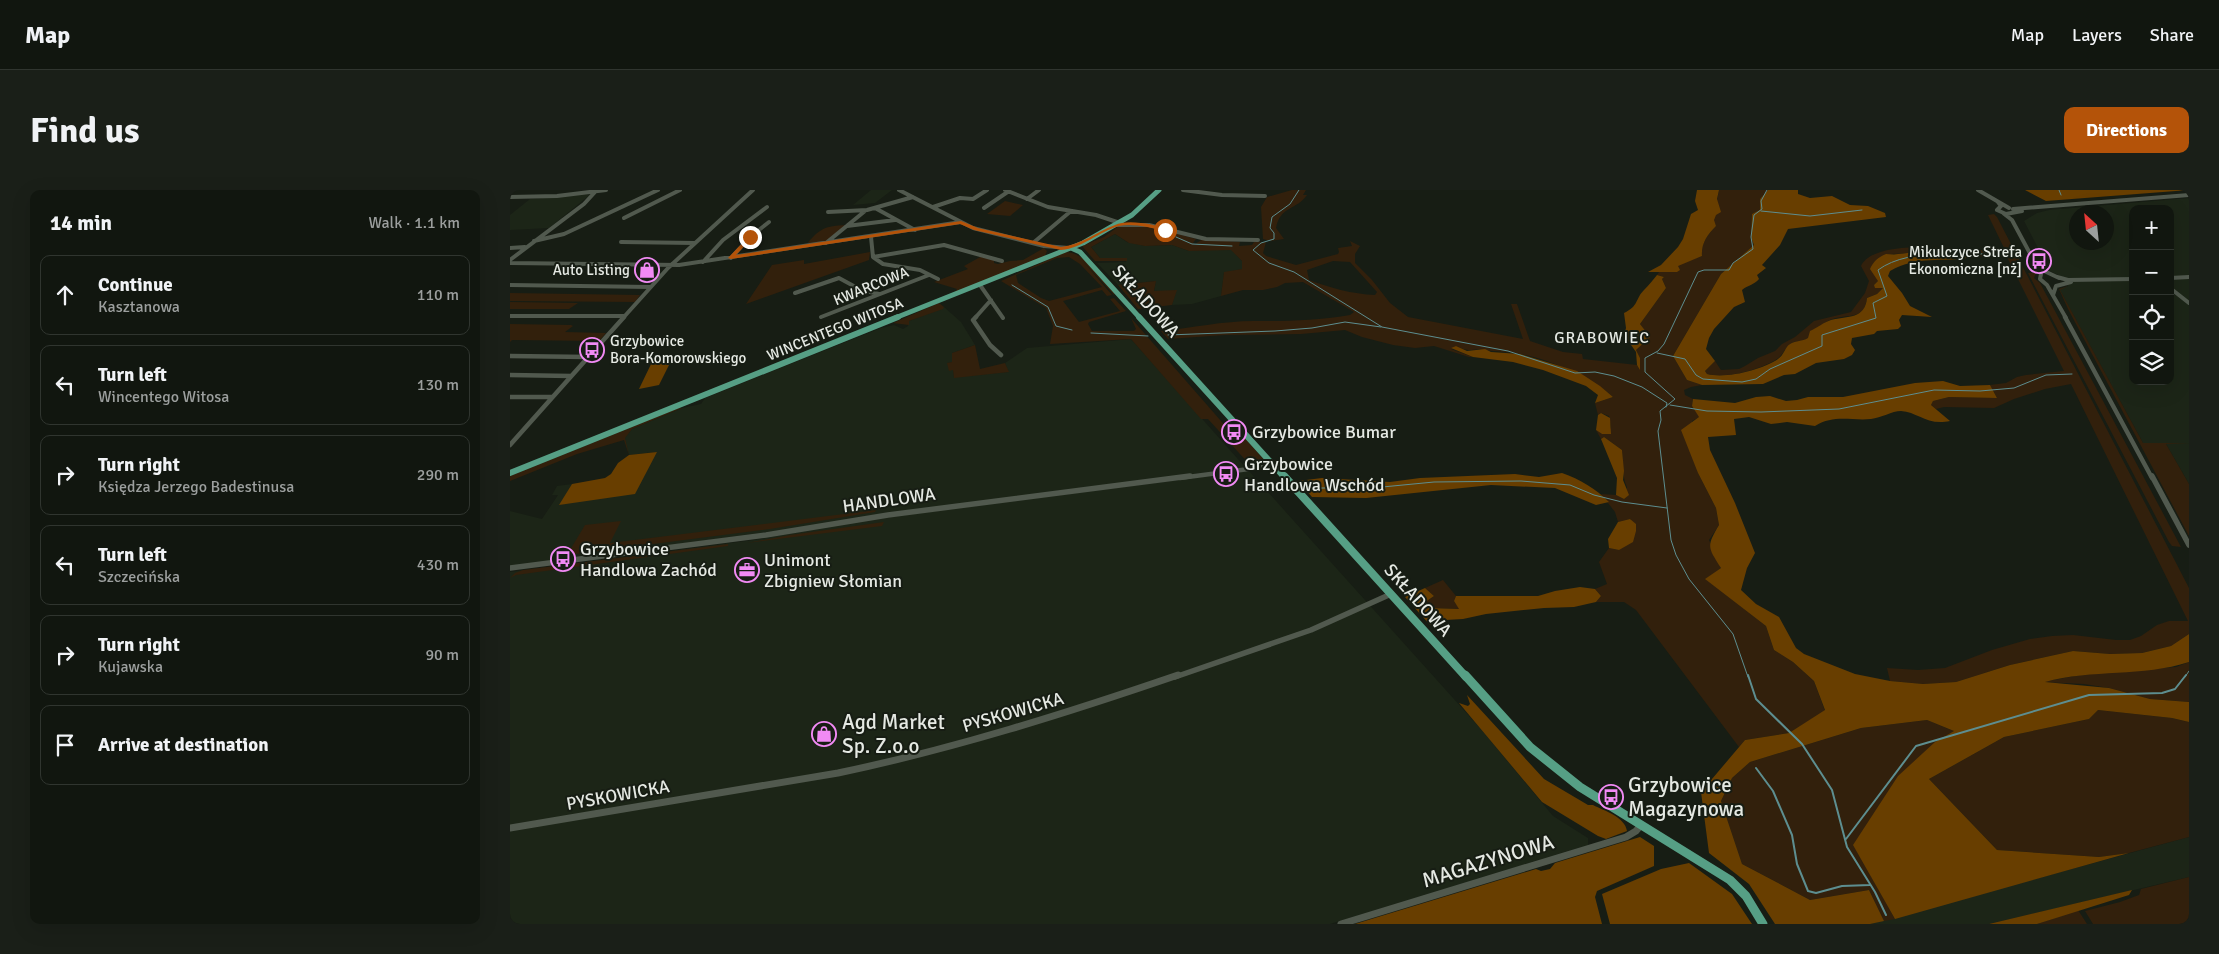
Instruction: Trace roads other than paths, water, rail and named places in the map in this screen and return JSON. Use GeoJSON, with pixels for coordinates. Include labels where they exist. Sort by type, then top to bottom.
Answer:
{"type":"FeatureCollection","features":[{"type":"Feature","properties":{"kind":"main road","name":"WINCENTEGO WITOSA"},"geometry":{"type":"LineString","coordinates":[[510,473],[980,285],[1044,259],[1056,252],[1072,248],[1119,224],[1140,210],[1159,190]]}},
{"type":"Feature","properties":{"kind":"main road"},"geometry":{"type":"LineString","coordinates":[[1056,252],[1080,254],[1079,248],[1083,243]]}},
{"type":"Feature","properties":{"kind":"main road","name":"SKŁADOWA"},"geometry":{"type":"LineString","coordinates":[[1072,248],[1080,254],[1273,464],[1536,753],[1573,782],[1730,880],[1746,896],[1762,924]]}},
{"type":"Feature","properties":{"kind":"street"},"geometry":{"type":"LineString","coordinates":[[510,197],[550,196],[606,190]]}},
{"type":"Feature","properties":{"kind":"street"},"geometry":{"type":"LineString","coordinates":[[534,241],[564,234],[658,190]]}},
{"type":"Feature","properties":{"kind":"street"},"geometry":{"type":"LineString","coordinates":[[624,218],[680,190]]}},
{"type":"Feature","properties":{"kind":"street"},"geometry":{"type":"LineString","coordinates":[[510,445],[669,266],[753,190]]}},
{"type":"Feature","properties":{"kind":"street"},"geometry":{"type":"LineString","coordinates":[[899,190],[976,229],[1034,243],[1056,252]]}},
{"type":"Feature","properties":{"kind":"street"},"geometry":{"type":"LineString","coordinates":[[933,208],[960,198],[972,199],[987,190]]}},
{"type":"Feature","properties":{"kind":"street"},"geometry":{"type":"LineString","coordinates":[[1027,199],[1039,190]]}},
{"type":"Feature","properties":{"kind":"street"},"geometry":{"type":"LineString","coordinates":[[1183,190],[1217,194],[1265,196]]}},
{"type":"Feature","properties":{"kind":"street"},"geometry":{"type":"LineString","coordinates":[[1217,194],[1219,190]]}},
{"type":"Feature","properties":{"kind":"street"},"geometry":{"type":"LineString","coordinates":[[1978,190],[2011,209],[2041,274],[2040,279],[2053,295],[2189,545]]}},
{"type":"Feature","properties":{"kind":"street"},"geometry":{"type":"LineString","coordinates":[[984,208],[1007,191],[1046,206],[1098,216],[1119,224],[1147,225],[1206,239],[1258,240]]}},
{"type":"Feature","properties":{"kind":"street"},"geometry":{"type":"LineString","coordinates":[[510,262],[534,241],[584,204],[595,192]]}},
{"type":"Feature","properties":{"kind":"street"},"geometry":{"type":"LineString","coordinates":[[1999,208],[2032,209],[2189,195]]}},
{"type":"Feature","properties":{"kind":"street"},"geometry":{"type":"LineString","coordinates":[[828,212],[867,210],[913,197]]}},
{"type":"Feature","properties":{"kind":"street"},"geometry":{"type":"LineString","coordinates":[[1998,202],[2001,206],[1997,211],[2003,214],[2014,216],[2032,209]]}},
{"type":"Feature","properties":{"kind":"street"},"geometry":{"type":"LineString","coordinates":[[703,262],[708,254],[731,234],[767,207]]}},
{"type":"Feature","properties":{"kind":"street"},"geometry":{"type":"LineString","coordinates":[[876,208],[915,230]]}},
{"type":"Feature","properties":{"kind":"street"},"geometry":{"type":"LineString","coordinates":[[826,243],[867,210]]}},
{"type":"Feature","properties":{"kind":"street"},"geometry":{"type":"LineString","coordinates":[[1034,243],[1071,211]]}},
{"type":"Feature","properties":{"kind":"street"},"geometry":{"type":"LineString","coordinates":[[846,227],[895,220]]}},
{"type":"Feature","properties":{"kind":"street"},"geometry":{"type":"LineString","coordinates":[[731,258],[750,237],[769,222]]}},
{"type":"Feature","properties":{"kind":"street"},"geometry":{"type":"LineString","coordinates":[[510,262],[669,266],[872,237],[961,222]]}},
{"type":"Feature","properties":{"kind":"street"},"geometry":{"type":"LineString","coordinates":[[872,237],[873,258]]}},
{"type":"Feature","properties":{"kind":"street"},"geometry":{"type":"LineString","coordinates":[[621,242],[695,243]]}},
{"type":"Feature","properties":{"kind":"street"},"geometry":{"type":"LineString","coordinates":[[873,258],[944,245],[1002,261]]}},
{"type":"Feature","properties":{"kind":"street"},"geometry":{"type":"LineString","coordinates":[[1044,246],[1056,252]]}},
{"type":"Feature","properties":{"kind":"street"},"geometry":{"type":"LineString","coordinates":[[510,248],[526,248]]}},
{"type":"Feature","properties":{"kind":"street"},"geometry":{"type":"LineString","coordinates":[[873,258],[888,266],[920,270],[938,279]]}},
{"type":"Feature","properties":{"kind":"street"},"geometry":{"type":"LineString","coordinates":[[2036,263],[2044,272],[2063,281],[2063,284]]}},
{"type":"Feature","properties":{"kind":"street","name":"KWARCOWA"},"geometry":{"type":"LineString","coordinates":[[821,318],[929,275]]}},
{"type":"Feature","properties":{"kind":"street"},"geometry":{"type":"LineString","coordinates":[[2040,276],[2088,280],[2129,279]]}},
{"type":"Feature","properties":{"kind":"street"},"geometry":{"type":"LineString","coordinates":[[795,293],[840,278],[861,290],[881,294]]}},
{"type":"Feature","properties":{"kind":"street"},"geometry":{"type":"LineString","coordinates":[[2174,278],[2189,278]]}},
{"type":"Feature","properties":{"kind":"street"},"geometry":{"type":"LineString","coordinates":[[2044,282],[2058,285],[2088,280]]}},
{"type":"Feature","properties":{"kind":"street"},"geometry":{"type":"LineString","coordinates":[[510,285],[650,287]]}},
{"type":"Feature","properties":{"kind":"street"},"geometry":{"type":"LineString","coordinates":[[980,285],[1003,318]]}},
{"type":"Feature","properties":{"kind":"street"},"geometry":{"type":"LineString","coordinates":[[2053,295],[2054,288],[2058,285]]}},
{"type":"Feature","properties":{"kind":"street"},"geometry":{"type":"LineString","coordinates":[[2174,291],[2189,304]]}},
{"type":"Feature","properties":{"kind":"street"},"geometry":{"type":"LineString","coordinates":[[992,300],[973,320],[990,345],[1001,355]]}},
{"type":"Feature","properties":{"kind":"street"},"geometry":{"type":"LineString","coordinates":[[510,316],[624,316]]}},
{"type":"Feature","properties":{"kind":"street"},"geometry":{"type":"LineString","coordinates":[[510,356],[588,357]]}},
{"type":"Feature","properties":{"kind":"street"},"geometry":{"type":"LineString","coordinates":[[510,376],[571,376]]}},
{"type":"Feature","properties":{"kind":"street"},"geometry":{"type":"LineString","coordinates":[[510,397],[552,398]]}},
{"type":"Feature","properties":{"kind":"street","name":"HANDLOWA"},"geometry":{"type":"LineString","coordinates":[[512,568],[756,536],[881,516],[1264,467],[1273,464]]}},
{"type":"Feature","properties":{"kind":"street"},"geometry":{"type":"LineString","coordinates":[[510,574],[512,568]]}},
{"type":"Feature","properties":{"kind":"street","name":"PYSKOWICKA"},"geometry":{"type":"LineString","coordinates":[[510,828],[838,773],[891,761],[1099,702],[1311,630],[1391,594]]}},
{"type":"Feature","properties":{"kind":"street","name":"MAGAZYNOWA"},"geometry":{"type":"LineString","coordinates":[[1341,924],[1612,842],[1630,835],[1641,825]]}},
{"type":"Feature","properties":{"kind":"waterway"},"geometry":{"type":"LineString","coordinates":[[1299,190],[1290,204],[1272,217],[1270,228],[1274,233],[1274,239],[1261,243],[1253,250],[1269,263],[1294,272],[1382,327],[1508,351],[1575,373],[1595,372],[1614,376],[1642,387],[1667,403],[1666,406]]}},
{"type":"Feature","properties":{"kind":"waterway"},"geometry":{"type":"LineString","coordinates":[[1666,406],[1675,399],[1645,372],[1645,358],[1658,351],[1664,344],[1698,272],[1704,270],[1729,270],[1733,263],[1753,249],[1751,237],[1754,215],[1762,209],[1761,201],[1767,190]]}},
{"type":"Feature","properties":{"kind":"waterway"},"geometry":{"type":"LineString","coordinates":[[2059,190],[2061,195]]}},
{"type":"Feature","properties":{"kind":"waterway"},"geometry":{"type":"LineString","coordinates":[[1761,211],[1810,216],[1862,210]]}},
{"type":"Feature","properties":{"kind":"waterway"},"geometry":{"type":"LineString","coordinates":[[1176,237],[1192,244],[1232,246]]}},
{"type":"Feature","properties":{"kind":"waterway"},"geometry":{"type":"LineString","coordinates":[[1657,353],[1685,359],[1696,375],[1703,379],[1742,382],[1756,379],[1770,369],[1822,346],[1822,335],[1876,318],[1873,303],[1887,296],[1878,270],[1892,262],[1925,254],[1944,253],[2016,256]]}},
{"type":"Feature","properties":{"kind":"waterway"},"geometry":{"type":"LineString","coordinates":[[1012,285],[1048,307],[1056,326],[1072,330]]}},
{"type":"Feature","properties":{"kind":"waterway"},"geometry":{"type":"LineString","coordinates":[[1168,335],[1275,331],[1312,328],[1345,322],[1381,327]]}},
{"type":"Feature","properties":{"kind":"waterway"},"geometry":{"type":"LineString","coordinates":[[1091,333],[1148,336]]}},
{"type":"Feature","properties":{"kind":"waterway"},"geometry":{"type":"LineString","coordinates":[[1670,405],[1707,411],[1761,412],[1839,409],[1934,390],[1980,391],[2014,388],[2046,375],[2072,374]]}},
{"type":"Feature","properties":{"kind":"waterway"},"geometry":{"type":"LineString","coordinates":[[1666,406],[1660,411],[1661,420],[1658,431],[1671,540],[1676,555],[1689,579],[1733,634],[1748,677]]}},
{"type":"Feature","properties":{"kind":"waterway"},"geometry":{"type":"LineString","coordinates":[[1314,488],[1372,488],[1434,482],[1521,481],[1570,485],[1594,495],[1622,502],[1667,508]]}},
{"type":"Feature","properties":{"kind":"waterway"},"geometry":{"type":"LineString","coordinates":[[2185,677],[2189,671]]}},
{"type":"Feature","properties":{"kind":"waterway"},"geometry":{"type":"LineString","coordinates":[[1748,675],[1756,699],[1802,744],[1832,790],[1847,847],[1875,892],[1886,915]]}},
{"type":"Feature","properties":{"kind":"waterway"},"geometry":{"type":"LineString","coordinates":[[1846,839],[1916,746],[2089,695],[2162,693],[2175,689],[2186,675]]}},
{"type":"Feature","properties":{"kind":"waterway"},"geometry":{"type":"LineString","coordinates":[[1756,768],[1773,791],[1792,835],[1797,864],[1808,891],[1816,893],[1842,886],[1870,885]]}},
{"type":"Feature","properties":{"kind":"place","name":"Mikulczyce Strefa Ekonomiczna [nż]"},"geometry":{"type":"Point","coordinates":[2039,261]}},
{"type":"Feature","properties":{"kind":"place","name":"Auto Listing"},"geometry":{"type":"Point","coordinates":[647,270]}},
{"type":"Feature","properties":{"kind":"place","name":"Grzybowice Bora-Komorowskiego"},"geometry":{"type":"Point","coordinates":[592,350]}},
{"type":"Feature","properties":{"kind":"place","name":"Grzybowice Bumar"},"geometry":{"type":"Point","coordinates":[1234,432]}},
{"type":"Feature","properties":{"kind":"place","name":"Grzybowice Handlowa Wschód"},"geometry":{"type":"Point","coordinates":[1226,474]}},
{"type":"Feature","properties":{"kind":"place","name":"Grzybowice Handlowa Zachód"},"geometry":{"type":"Point","coordinates":[563,559]}},
{"type":"Feature","properties":{"kind":"place","name":"Unimont Zbigniew Słomian"},"geometry":{"type":"Point","coordinates":[747,570]}},
{"type":"Feature","properties":{"kind":"place","name":"Agd Market Sp. Z.o.o"},"geometry":{"type":"Point","coordinates":[824,734]}},
{"type":"Feature","properties":{"kind":"place","name":"Grzybowice Magazynowa"},"geometry":{"type":"Point","coordinates":[1611,797]}},
{"type":"Feature","properties":{"kind":"district","name":"GRABOWIEC"},"geometry":{"type":"Point","coordinates":[1602,338]}}]}
